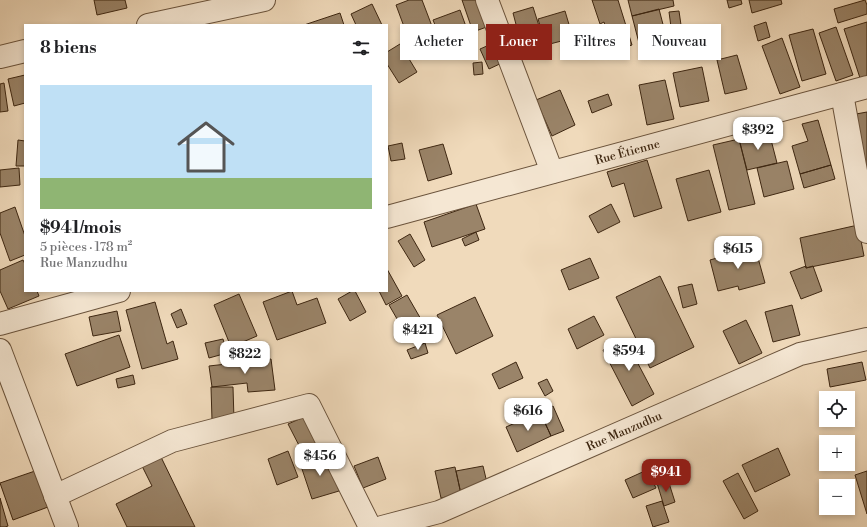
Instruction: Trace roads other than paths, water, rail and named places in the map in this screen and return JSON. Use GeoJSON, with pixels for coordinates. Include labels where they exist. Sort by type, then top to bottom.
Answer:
{"type":"FeatureCollection","features":[{"type":"Feature","properties":{"kind":"street"},"geometry":{"type":"LineString","coordinates":[[153,24],[264,0]]}},
{"type":"Feature","properties":{"kind":"street"},"geometry":{"type":"LineString","coordinates":[[487,0],[552,172]]}},
{"type":"Feature","properties":{"kind":"street"},"geometry":{"type":"LineString","coordinates":[[0,57],[24,51]]}},
{"type":"Feature","properties":{"kind":"street","name":"Rue Étienne"},"geometry":{"type":"LineString","coordinates":[[388,217],[867,87]]}},
{"type":"Feature","properties":{"kind":"street"},"geometry":{"type":"LineString","coordinates":[[842,94],[867,232]]}},
{"type":"Feature","properties":{"kind":"street"},"geometry":{"type":"LineString","coordinates":[[0,324],[115,292]]}},
{"type":"Feature","properties":{"kind":"street","name":"Rue Manzudhu"},"geometry":{"type":"LineString","coordinates":[[382,527],[439,512],[800,354],[867,339]]}},
{"type":"Feature","properties":{"kind":"street"},"geometry":{"type":"LineString","coordinates":[[0,350],[67,527]]}},
{"type":"Feature","properties":{"kind":"street"},"geometry":{"type":"LineString","coordinates":[[55,496],[172,441],[309,405],[370,527]]}}]}
